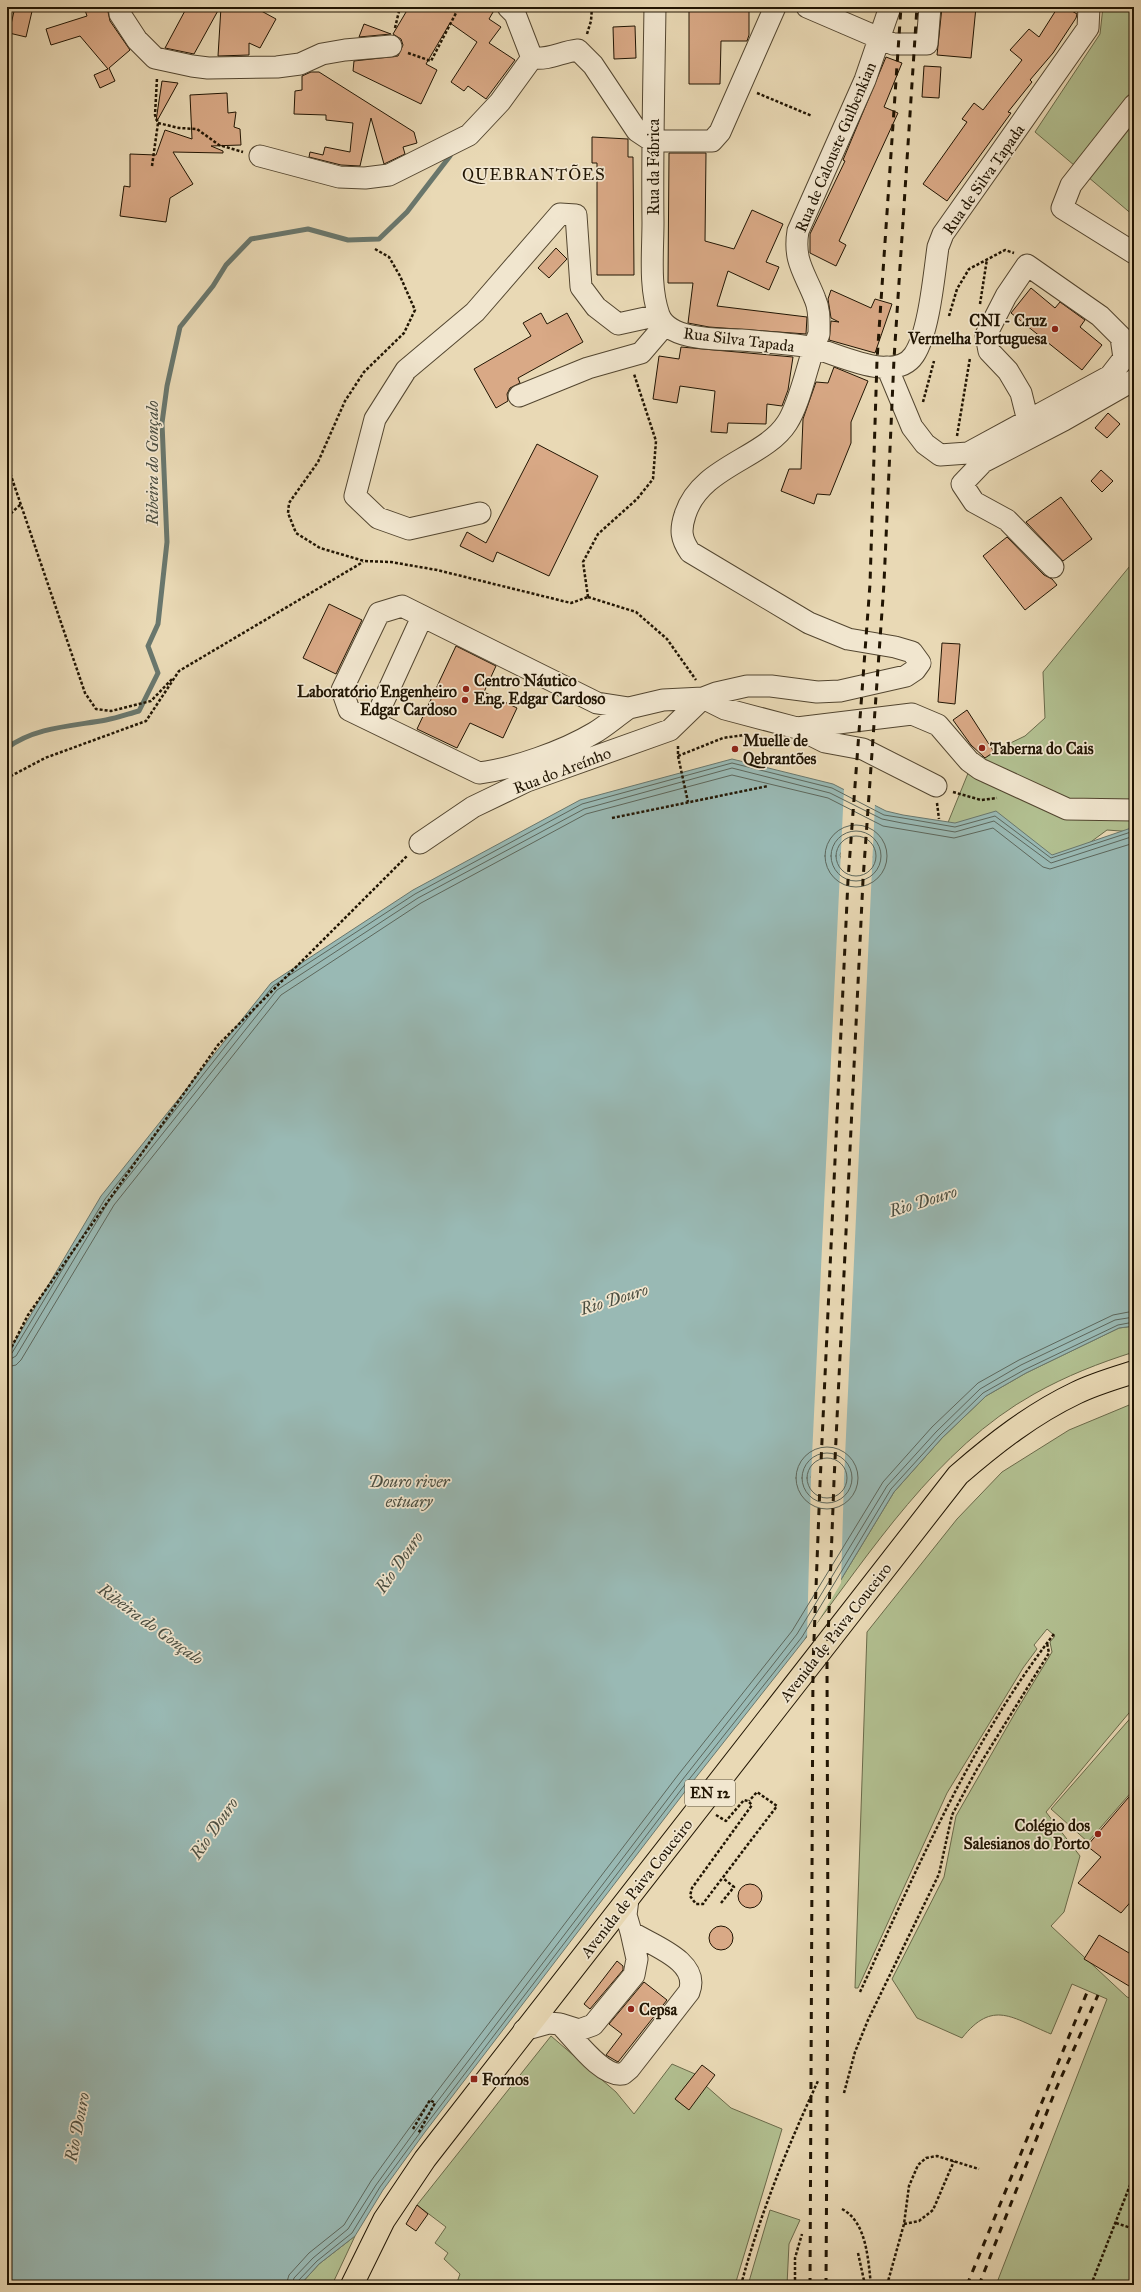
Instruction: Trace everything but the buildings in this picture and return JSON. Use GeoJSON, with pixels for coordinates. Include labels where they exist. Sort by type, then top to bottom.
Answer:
{"type":"FeatureCollection","features":[{"type":"Feature","properties":{"kind":"main road","name":"Avenida de Paiva Couceiro"},"geometry":{"type":"LineString","coordinates":[[352,2285],[384,2220],[426,2159],[524,2030],[628,1899],[958,1475],[996,1443],[1028,1419],[1077,1392],[1134,1372]]}},
{"type":"Feature","properties":{"kind":"street"},"geometry":{"type":"LineString","coordinates":[[120,7],[120,14],[138,40],[155,58],[208,68],[277,67],[300,64],[322,54],[345,50],[391,46]]}},
{"type":"Feature","properties":{"kind":"street"},"geometry":{"type":"LineString","coordinates":[[508,7],[515,14],[532,58]]}},
{"type":"Feature","properties":{"kind":"street","name":"Rua da Fábrica"},"geometry":{"type":"LineString","coordinates":[[655,7],[652,141],[653,280],[662,320]]}},
{"type":"Feature","properties":{"kind":"street"},"geometry":{"type":"LineString","coordinates":[[532,58],[547,59],[566,51],[578,50],[594,65],[637,131],[652,141],[712,141],[720,132],[775,7]]}},
{"type":"Feature","properties":{"kind":"street"},"geometry":{"type":"LineString","coordinates":[[807,7],[880,37],[893,44],[927,44],[930,7]]}},
{"type":"Feature","properties":{"kind":"street","name":"Rua de Calouste Gulbenkian"},"geometry":{"type":"LineString","coordinates":[[703,698],[730,688],[747,686],[817,692],[840,691],[906,676],[915,670],[920,663],[912,652],[895,647],[848,639],[809,623],[690,552],[682,541],[681,527],[690,502],[702,488],[721,471],[777,435],[788,422],[813,347],[819,334],[819,319],[816,300],[798,260],[795,245],[798,231],[865,80],[890,7]]}},
{"type":"Feature","properties":{"kind":"street","name":"Rua de Silva Tapada"},"geometry":{"type":"LineString","coordinates":[[813,347],[846,360],[887,367],[905,363],[914,356],[923,339],[938,247],[943,234],[1088,28],[1090,7]]}},
{"type":"Feature","properties":{"kind":"street"},"geometry":{"type":"LineString","coordinates":[[260,156],[339,177],[365,178],[389,175],[469,136],[500,102],[532,58]]}},
{"type":"Feature","properties":{"kind":"street"},"geometry":{"type":"LineString","coordinates":[[1134,105],[1071,185],[1062,208],[1134,252]]}},
{"type":"Feature","properties":{"kind":"street"},"geometry":{"type":"LineString","coordinates":[[480,513],[409,529],[378,518],[355,496],[375,419],[406,370],[475,312],[560,214],[576,216],[581,287],[596,307],[618,324],[662,320]]}},
{"type":"Feature","properties":{"kind":"street"},"geometry":{"type":"LineString","coordinates":[[887,367],[912,427],[925,444],[940,454],[968,454],[1110,376],[1124,358],[1121,337],[1100,316],[1027,265],[1006,296],[986,335],[989,351],[1008,371],[1021,393],[1028,421]]}},
{"type":"Feature","properties":{"kind":"street","name":"Rua Silva Tapada"},"geometry":{"type":"LineString","coordinates":[[641,353],[662,320],[682,335],[784,343],[813,347]]}},
{"type":"Feature","properties":{"kind":"street"},"geometry":{"type":"LineString","coordinates":[[519,396],[588,368],[641,353]]}},
{"type":"Feature","properties":{"kind":"street"},"geometry":{"type":"LineString","coordinates":[[1053,567],[1007,520],[974,502],[962,484],[983,462],[1064,420],[1134,380]]}},
{"type":"Feature","properties":{"kind":"street"},"geometry":{"type":"LineString","coordinates":[[629,708],[597,703],[402,606],[379,613],[342,690],[349,710],[479,773],[499,771],[548,754],[593,733],[629,708],[663,700],[703,698],[725,709],[797,728],[825,742],[863,749],[936,786]]}},
{"type":"Feature","properties":{"kind":"street"},"geometry":{"type":"LineString","coordinates":[[374,722],[422,617]]}},
{"type":"Feature","properties":{"kind":"street","name":"Rua do Areínho"},"geometry":{"type":"LineString","coordinates":[[420,843],[472,807],[527,781],[670,730],[703,698]]}},
{"type":"Feature","properties":{"kind":"street"},"geometry":{"type":"LineString","coordinates":[[797,728],[912,714],[938,725],[969,761],[980,769],[1061,807],[1078,810],[1134,810]]}},
{"type":"Feature","properties":{"kind":"street"},"geometry":{"type":"LineString","coordinates":[[524,2030],[548,2023],[560,2024],[579,2030],[592,2025],[634,1975],[637,1959],[626,1915],[628,1899]]}},
{"type":"Feature","properties":{"kind":"street"},"geometry":{"type":"LineString","coordinates":[[560,2024],[599,2065],[610,2073],[623,2074],[690,1992],[692,1981],[687,1967],[670,1954],[631,1932]]}},
{"type":"Feature","properties":{"kind":"path"},"geometry":{"type":"LineString","coordinates":[[391,46],[431,62],[456,13],[453,7]]}},
{"type":"Feature","properties":{"kind":"path"},"geometry":{"type":"LineString","coordinates":[[578,50],[591,21],[592,7]]}},
{"type":"Feature","properties":{"kind":"path"},"geometry":{"type":"LineString","coordinates":[[152,166],[158,123],[155,115],[158,76],[155,58]]}},
{"type":"Feature","properties":{"kind":"path"},"geometry":{"type":"LineString","coordinates":[[774,100],[812,116]]}},
{"type":"Feature","properties":{"kind":"path"},"geometry":{"type":"LineString","coordinates":[[158,123],[179,128],[197,129],[219,145],[260,156]]}},
{"type":"Feature","properties":{"kind":"path"},"geometry":{"type":"LineString","coordinates":[[375,250],[389,258],[400,276],[415,310],[404,334],[364,372],[345,401],[318,462],[289,503],[288,514],[296,533],[320,548],[364,561],[391,562],[437,570],[571,603],[588,597],[636,612],[667,638],[694,676],[703,698]]}},
{"type":"Feature","properties":{"kind":"path"},"geometry":{"type":"LineString","coordinates":[[969,269],[1005,250],[1018,254],[1027,265]]}},
{"type":"Feature","properties":{"kind":"path"},"geometry":{"type":"LineString","coordinates":[[588,597],[583,562],[598,534],[636,499],[653,479],[656,441],[633,372],[641,353]]}},
{"type":"Feature","properties":{"kind":"path"},"geometry":{"type":"LineString","coordinates":[[954,454],[971,357]]}},
{"type":"Feature","properties":{"kind":"path"},"geometry":{"type":"LineString","coordinates":[[7,464],[85,694],[96,709],[111,711],[151,701],[178,673],[364,561]]}},
{"type":"Feature","properties":{"kind":"path"},"geometry":{"type":"LineString","coordinates":[[7,517],[20,504]]}},
{"type":"Feature","properties":{"kind":"path"},"geometry":{"type":"LineString","coordinates":[[7,780],[11,776],[45,758],[146,721],[178,673]]}},
{"type":"Feature","properties":{"kind":"path"},"geometry":{"type":"LineString","coordinates":[[688,802],[678,756],[723,738],[745,735]]}},
{"type":"Feature","properties":{"kind":"path"},"geometry":{"type":"LineString","coordinates":[[612,818],[768,786]]}},
{"type":"Feature","properties":{"kind":"path"},"geometry":{"type":"LineString","coordinates":[[7,1356],[28,1315],[218,1045],[420,843]]}},
{"type":"Feature","properties":{"kind":"path"},"geometry":{"type":"LineString","coordinates":[[860,1992],[926,1850],[962,1781],[1006,1702],[1054,1634]]}},
{"type":"Feature","properties":{"kind":"path"},"geometry":{"type":"LineString","coordinates":[[844,2093],[855,2052],[868,2020],[939,1874],[952,1814],[977,1768],[1049,1653],[1047,1643]]}},
{"type":"Feature","properties":{"kind":"path"},"geometry":{"type":"LineString","coordinates":[[757,1792],[777,1806],[724,1879],[703,1904],[696,1904],[691,1899],[690,1893],[696,1881],[751,1808],[752,1805],[749,1801],[757,1792]]}},
{"type":"Feature","properties":{"kind":"path"},"geometry":{"type":"LineString","coordinates":[[701,1804],[726,1821],[744,1800],[749,1801]]}},
{"type":"Feature","properties":{"kind":"path"},"geometry":{"type":"LineString","coordinates":[[722,1903],[734,1887],[724,1879]]}},
{"type":"Feature","properties":{"kind":"path"},"geometry":{"type":"LineString","coordinates":[[741,2285],[755,2234],[774,2180],[818,2081]]}},
{"type":"Feature","properties":{"kind":"path"},"geometry":{"type":"LineString","coordinates":[[413,2129],[430,2100],[435,2103],[416,2137]]}},
{"type":"Feature","properties":{"kind":"path"},"geometry":{"type":"LineString","coordinates":[[887,2285],[904,2224],[909,2186],[918,2165],[926,2158],[937,2156],[979,2169]]}},
{"type":"Feature","properties":{"kind":"path"},"geometry":{"type":"LineString","coordinates":[[904,2224],[919,2220],[933,2210],[954,2162]]}},
{"type":"Feature","properties":{"kind":"path"},"geometry":{"type":"LineString","coordinates":[[1091,2285],[1134,2175]]}},
{"type":"Feature","properties":{"kind":"path"},"geometry":{"type":"LineString","coordinates":[[842,2209],[851,2214],[863,2237],[871,2285]]}},
{"type":"Feature","properties":{"kind":"path"},"geometry":{"type":"LineString","coordinates":[[1116,2223],[1134,2229]]}},
{"type":"Feature","properties":{"kind":"path"},"geometry":{"type":"LineString","coordinates":[[794,2285],[794,2258],[802,2234]]}},
{"type":"Feature","properties":{"kind":"path"},"geometry":{"type":"LineString","coordinates":[[858,2254],[865,2285]]}},
{"type":"Feature","properties":{"kind":"green space"},"geometry":{"type":"Polygon","coordinates":[[[1103,7],[1134,7],[1134,216],[1035,132],[1100,34],[1103,7]]]}},
{"type":"Feature","properties":{"kind":"green space"},"geometry":{"type":"Polygon","coordinates":[[[1134,561],[1134,832],[1107,830],[1077,852],[1058,872],[947,825],[973,761],[1025,736],[1045,718],[1043,672],[1134,561]]]}},
{"type":"Feature","properties":{"kind":"green space"},"geometry":{"type":"Polygon","coordinates":[[[1134,1326],[1134,1352],[1083,1370],[1034,1394],[999,1417],[966,1443],[936,1473],[880,1538],[805,1639],[894,1492],[942,1438],[986,1396],[1026,1373],[1119,1328],[1134,1326]]]}},
{"type":"Feature","properties":{"kind":"green space"},"geometry":{"type":"Polygon","coordinates":[[[1134,1403],[1134,1707],[1046,1812],[1080,1856],[1064,1912],[1051,1926],[1127,1997],[1134,2000],[1134,2285],[996,2285],[1107,1999],[1072,1984],[1051,2034],[1014,2018],[1004,2015],[994,2015],[973,2026],[962,2038],[917,2018],[892,1979],[944,1877],[956,1816],[1052,1652],[1050,1642],[1055,1636],[1047,1629],[1034,1645],[1037,1649],[1023,1668],[947,1793],[858,1988],[855,1988],[867,1632],[957,1519],[1002,1472],[1069,1430],[1134,1403]]]}},
{"type":"Feature","properties":{"kind":"green space"},"geometry":{"type":"Polygon","coordinates":[[[1134,1714],[1134,1789],[1088,1842],[1051,1809],[1134,1714]]]}},
{"type":"Feature","properties":{"kind":"green space"},"geometry":{"type":"Polygon","coordinates":[[[551,2036],[616,2092],[634,2114],[672,2064],[695,2074],[675,2099],[688,2109],[706,2086],[731,2108],[782,2129],[735,2285],[456,2285],[460,2274],[444,2259],[448,2253],[435,2243],[446,2227],[417,2205],[551,2036]]]}},
{"type":"Feature","properties":{"kind":"green space"},"geometry":{"type":"Polygon","coordinates":[[[770,2210],[800,2220],[789,2244],[787,2285],[748,2285],[770,2210]]]}},
{"type":"Feature","properties":{"kind":"green space"},"geometry":{"type":"Polygon","coordinates":[[[355,2236],[332,2285],[300,2285],[319,2264],[355,2236]]]}},
{"type":"Feature","properties":{"kind":"water","name":"Douro river estuary"},"geometry":{"type":"Polygon","coordinates":[[[732,759],[833,784],[886,811],[903,815],[955,823],[996,811],[1052,855],[1134,827],[1134,1326],[1119,1328],[1026,1373],[986,1396],[942,1438],[894,1492],[805,1639],[690,1785],[425,2132],[383,2190],[355,2236],[319,2264],[300,2285],[7,2285],[7,1355],[101,1196],[271,983],[413,890],[580,800],[732,759]],[[856,840],[845,844],[840,855],[844,867],[855,872],[867,868],[872,857],[868,845],[856,840]],[[828,1462],[816,1466],[811,1477],[815,1489],[826,1494],[838,1490],[843,1479],[839,1467],[828,1462]]]}},
{"type":"Feature","properties":{"kind":"pier"},"geometry":{"type":"Polygon","coordinates":[[[844,788],[875,803],[844,1479],[841,1583],[807,1640],[811,1477],[844,788]],[[856,842],[846,846],[842,855],[845,865],[855,870],[865,866],[870,856],[866,846],[856,842]],[[828,1464],[818,1468],[813,1477],[817,1488],[827,1492],[837,1488],[841,1479],[838,1469],[828,1464]]]}},
{"type":"Feature","properties":{"kind":"waterway","name":"Ribeira do Gonçalo"},"geometry":{"type":"LineString","coordinates":[[7,748],[18,741],[42,731],[110,719],[139,711],[158,673],[148,646],[158,624],[167,542],[162,423],[167,386],[180,327],[213,286],[226,265],[251,239],[308,229],[348,240],[379,239],[407,212],[450,156]]}},
{"type":"Feature","properties":{"kind":"railway"},"geometry":{"type":"LineString","coordinates":[[810,2285],[813,1666],[820,1484],[848,880],[870,584],[877,360],[901,7]]}},
{"type":"Feature","properties":{"kind":"railway"},"geometry":{"type":"LineString","coordinates":[[826,2285],[828,1950],[827,1664],[834,1481],[863,880],[884,583],[894,359],[917,7]]}},
{"type":"Feature","properties":{"kind":"railway"},"geometry":{"type":"LineString","coordinates":[[967,2285],[1088,1990]]}},
{"type":"Feature","properties":{"kind":"railway"},"geometry":{"type":"LineString","coordinates":[[979,2285],[1056,2089],[1098,1995]]}},
{"type":"Feature","properties":{"kind":"place","name":"CNI - Cruz Vermelha Portuguesa"},"geometry":{"type":"Point","coordinates":[1055,329]}},
{"type":"Feature","properties":{"kind":"place","name":"Centro Náutico Eng. Edgar Cardoso"},"geometry":{"type":"Point","coordinates":[466,689]}},
{"type":"Feature","properties":{"kind":"place","name":"Laboratório Engenheiro Edgar Cardoso"},"geometry":{"type":"Point","coordinates":[465,700]}},
{"type":"Feature","properties":{"kind":"place","name":"Taberna do Cais"},"geometry":{"type":"Point","coordinates":[982,748]}},
{"type":"Feature","properties":{"kind":"place","name":"Muelle de Qebrantões"},"geometry":{"type":"Point","coordinates":[735,749]}},
{"type":"Feature","properties":{"kind":"place","name":"Colégio dos Salesianos do Porto"},"geometry":{"type":"Point","coordinates":[1098,1834]}},
{"type":"Feature","properties":{"kind":"place","name":"Cepsa"},"geometry":{"type":"Point","coordinates":[631,2009]}},
{"type":"Feature","properties":{"kind":"place","name":"Fornos"},"geometry":{"type":"Point","coordinates":[474,2079]}},
{"type":"Feature","properties":{"kind":"district","name":"QUEBRANTÕES"},"geometry":{"type":"Point","coordinates":[534,174]}},
{"type":"Feature","properties":{"kind":"water label","name":"Rio Douro"},"geometry":{"type":"Point","coordinates":[923,1201]}},
{"type":"Feature","properties":{"kind":"water label","name":"Rio Douro"},"geometry":{"type":"Point","coordinates":[614,1299]}},
{"type":"Feature","properties":{"kind":"water label","name":"Rio Douro"},"geometry":{"type":"Point","coordinates":[399,1562]}},
{"type":"Feature","properties":{"kind":"water label","name":"Rio Douro"},"geometry":{"type":"Point","coordinates":[214,1828]}},
{"type":"Feature","properties":{"kind":"water label","name":"Rio Douro"},"geometry":{"type":"Point","coordinates":[77,2127]}}]}
